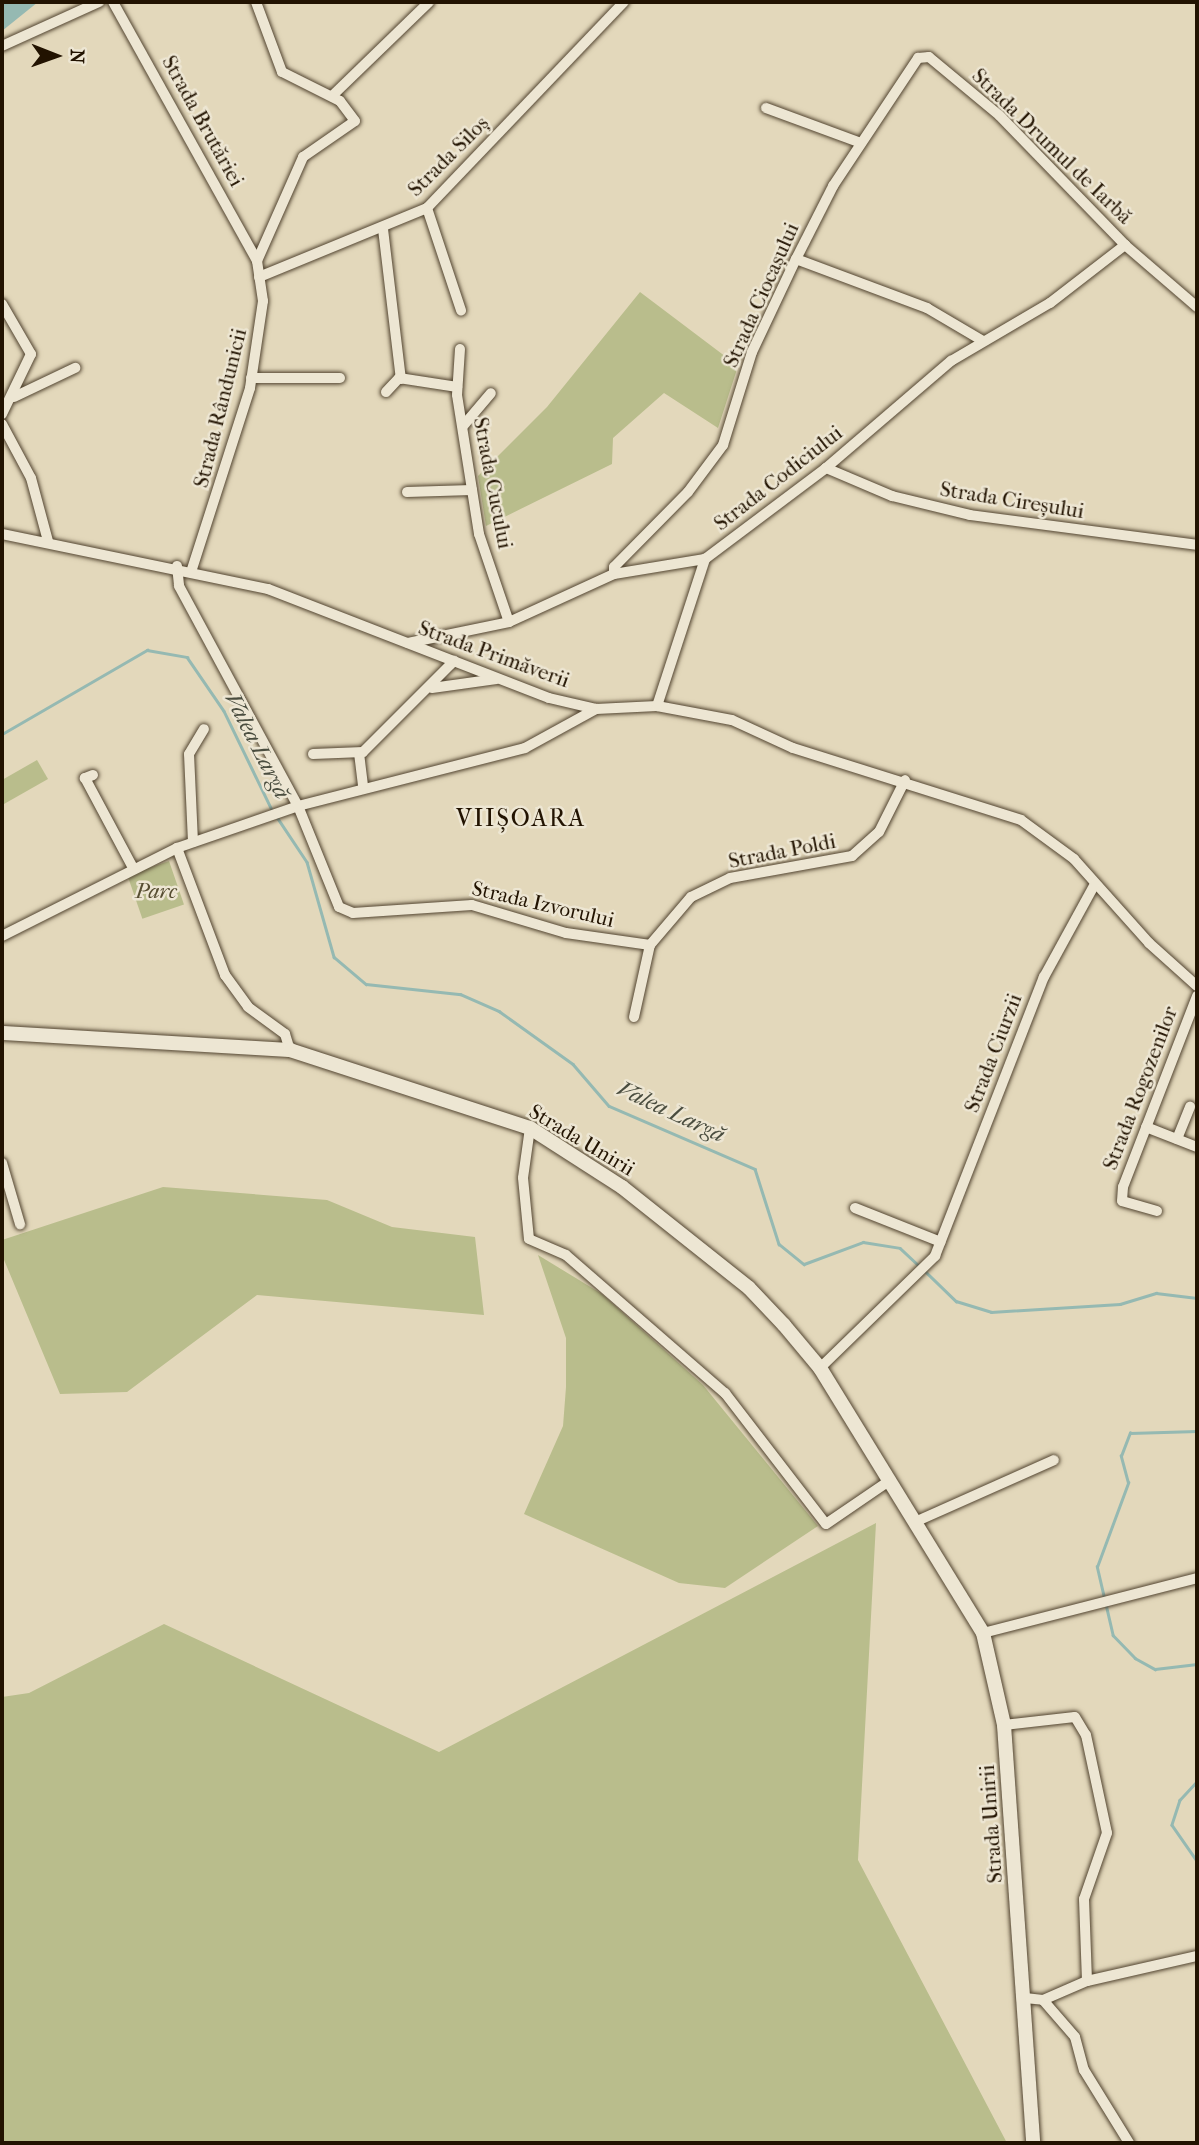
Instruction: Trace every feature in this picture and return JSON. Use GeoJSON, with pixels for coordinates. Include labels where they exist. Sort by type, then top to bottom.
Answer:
{"type":"FeatureCollection","features":[{"type":"Feature","properties":{"kind":"main road","name":"Strada Unirii"},"geometry":{"type":"LineString","coordinates":[[2,1033],[16,1039],[290,1050],[530,1128],[622,1187],[749,1288],[820,1368],[983,1633],[1004,1725],[1033,2143]]}},
{"type":"Feature","properties":{"kind":"street"},"geometry":{"type":"LineString","coordinates":[[2,46],[99,2]]}},
{"type":"Feature","properties":{"kind":"street","name":"Strada Brutăriei"},"geometry":{"type":"LineString","coordinates":[[113,2],[257,261]]}},
{"type":"Feature","properties":{"kind":"street"},"geometry":{"type":"LineString","coordinates":[[256,2],[282,72],[332,96],[352,114],[354,125],[327,134],[303,157],[257,261]]}},
{"type":"Feature","properties":{"kind":"street"},"geometry":{"type":"LineString","coordinates":[[332,96],[429,2]]}},
{"type":"Feature","properties":{"kind":"street","name":"Strada Siloș"},"geometry":{"type":"LineString","coordinates":[[259,277],[383,229],[427,208],[624,2]]}},
{"type":"Feature","properties":{"kind":"street","name":"Strada Drumul de Iarbă"},"geometry":{"type":"LineString","coordinates":[[918,58],[929,57],[1000,116],[1125,245],[1197,307]]}},
{"type":"Feature","properties":{"kind":"street","name":"Strada Ciocașului"},"geometry":{"type":"LineString","coordinates":[[614,574],[614,567],[688,492],[723,445],[752,352],[796,259],[861,143],[918,58]]}},
{"type":"Feature","properties":{"kind":"street"},"geometry":{"type":"LineString","coordinates":[[766,108],[861,143]]}},
{"type":"Feature","properties":{"kind":"street"},"geometry":{"type":"LineString","coordinates":[[427,208],[461,310]]}},
{"type":"Feature","properties":{"kind":"street"},"geometry":{"type":"LineString","coordinates":[[383,229],[401,379]]}},
{"type":"Feature","properties":{"kind":"street","name":"Strada Codiciului"},"geometry":{"type":"LineString","coordinates":[[408,643],[509,622],[614,574],[705,559],[826,468],[983,341],[1050,303],[1125,245]]}},
{"type":"Feature","properties":{"kind":"street"},"geometry":{"type":"LineString","coordinates":[[796,259],[927,308],[983,341]]}},
{"type":"Feature","properties":{"kind":"street","name":"Strada Rândunicii"},"geometry":{"type":"LineString","coordinates":[[192,569],[251,378],[262,313],[257,261]]}},
{"type":"Feature","properties":{"kind":"street"},"geometry":{"type":"LineString","coordinates":[[2,303],[31,354],[14,397],[2,414]]}},
{"type":"Feature","properties":{"kind":"street","name":"Strada Cucului"},"geometry":{"type":"LineString","coordinates":[[460,349],[457,387],[479,534],[509,622]]}},
{"type":"Feature","properties":{"kind":"street"},"geometry":{"type":"LineString","coordinates":[[14,397],[75,368]]}},
{"type":"Feature","properties":{"kind":"street"},"geometry":{"type":"LineString","coordinates":[[251,378],[340,378]]}},
{"type":"Feature","properties":{"kind":"street"},"geometry":{"type":"LineString","coordinates":[[386,392],[401,379],[457,387]]}},
{"type":"Feature","properties":{"kind":"street"},"geometry":{"type":"LineString","coordinates":[[463,426],[491,393]]}},
{"type":"Feature","properties":{"kind":"street"},"geometry":{"type":"LineString","coordinates":[[2,424],[31,478],[48,541]]}},
{"type":"Feature","properties":{"kind":"street","name":"Strada Cireșului"},"geometry":{"type":"LineString","coordinates":[[826,468],[901,499],[970,515],[1197,545]]}},
{"type":"Feature","properties":{"kind":"street"},"geometry":{"type":"LineString","coordinates":[[407,492],[472,490]]}},
{"type":"Feature","properties":{"kind":"street","name":"Strada Primăverii"},"geometry":{"type":"LineString","coordinates":[[2,534],[192,569],[268,589],[499,679],[596,709],[657,706],[732,720],[793,748],[905,780],[1021,820],[1074,859],[1095,884],[1197,986]]}},
{"type":"Feature","properties":{"kind":"street"},"geometry":{"type":"LineString","coordinates":[[657,706],[705,559]]}},
{"type":"Feature","properties":{"kind":"street"},"geometry":{"type":"LineString","coordinates":[[177,566],[179,586],[293,808]]}},
{"type":"Feature","properties":{"kind":"street"},"geometry":{"type":"LineString","coordinates":[[313,754],[359,753],[432,688],[454,662]]}},
{"type":"Feature","properties":{"kind":"street"},"geometry":{"type":"LineString","coordinates":[[432,688],[499,679]]}},
{"type":"Feature","properties":{"kind":"street"},"geometry":{"type":"LineString","coordinates":[[2,936],[132,866],[177,848],[293,808],[525,747],[596,709]]}},
{"type":"Feature","properties":{"kind":"street"},"geometry":{"type":"LineString","coordinates":[[193,842],[189,754],[204,729]]}},
{"type":"Feature","properties":{"kind":"street"},"geometry":{"type":"LineString","coordinates":[[359,753],[363,788]]}},
{"type":"Feature","properties":{"kind":"street"},"geometry":{"type":"LineString","coordinates":[[93,775],[85,778],[132,866]]}},
{"type":"Feature","properties":{"kind":"street","name":"Strada Poldi"},"geometry":{"type":"LineString","coordinates":[[650,945],[691,897],[730,878],[833,863],[865,848],[905,780]]}},
{"type":"Feature","properties":{"kind":"street","name":"Strada Izvorului"},"geometry":{"type":"LineString","coordinates":[[293,808],[346,912],[472,905],[566,933],[650,945]]}},
{"type":"Feature","properties":{"kind":"street"},"geometry":{"type":"LineString","coordinates":[[177,848],[225,975],[248,1007],[285,1034],[290,1050]]}},
{"type":"Feature","properties":{"kind":"street","name":"Strada Ciurzii"},"geometry":{"type":"LineString","coordinates":[[820,1368],[932,1260],[942,1242],[1044,977],[1095,884]]}},
{"type":"Feature","properties":{"kind":"street"},"geometry":{"type":"LineString","coordinates":[[634,1017],[650,945]]}},
{"type":"Feature","properties":{"kind":"street","name":"Strada Rogozenilor"},"geometry":{"type":"LineString","coordinates":[[1157,1211],[1121,1198],[1197,996]]}},
{"type":"Feature","properties":{"kind":"street"},"geometry":{"type":"LineString","coordinates":[[1177,1139],[1190,1106]]}},
{"type":"Feature","properties":{"kind":"street"},"geometry":{"type":"LineString","coordinates":[[1146,1127],[1197,1147]]}},
{"type":"Feature","properties":{"kind":"street"},"geometry":{"type":"LineString","coordinates":[[530,1128],[523,1178],[529,1239],[566,1255],[725,1393],[826,1524],[888,1481]]}},
{"type":"Feature","properties":{"kind":"street"},"geometry":{"type":"LineString","coordinates":[[2,1163],[20,1224]]}},
{"type":"Feature","properties":{"kind":"street"},"geometry":{"type":"LineString","coordinates":[[855,1208],[942,1242]]}},
{"type":"Feature","properties":{"kind":"street"},"geometry":{"type":"LineString","coordinates":[[915,1522],[1054,1460]]}},
{"type":"Feature","properties":{"kind":"street"},"geometry":{"type":"LineString","coordinates":[[983,1633],[1197,1578]]}},
{"type":"Feature","properties":{"kind":"street"},"geometry":{"type":"LineString","coordinates":[[1004,1725],[1075,1717],[1086,1735],[1107,1833],[1083,1899],[1087,1981]]}},
{"type":"Feature","properties":{"kind":"street"},"geometry":{"type":"LineString","coordinates":[[1025,1998],[1043,2000],[1087,1981],[1197,1956]]}},
{"type":"Feature","properties":{"kind":"street"},"geometry":{"type":"LineString","coordinates":[[1043,2000],[1075,2037],[1084,2070],[1129,2143]]}},
{"type":"Feature","properties":{"kind":"green space"},"geometry":{"type":"Polygon","coordinates":[[[640,292],[738,366],[718,428],[664,393],[613,438],[612,464],[486,526],[478,476],[547,407],[640,292]]]}},
{"type":"Feature","properties":{"kind":"green space"},"geometry":{"type":"Polygon","coordinates":[[[37,760],[48,779],[4,804],[2,780],[37,760]]]}},
{"type":"Feature","properties":{"kind":"green space","name":"Parc"},"geometry":{"type":"Polygon","coordinates":[[[169,861],[184,904],[142,919],[127,875],[169,861]]]}},
{"type":"Feature","properties":{"kind":"green space"},"geometry":{"type":"Polygon","coordinates":[[[163,1187],[327,1200],[392,1227],[475,1237],[484,1315],[257,1295],[127,1392],[60,1394],[2,1255],[2,1240],[163,1187]]]}},
{"type":"Feature","properties":{"kind":"green space"},"geometry":{"type":"Polygon","coordinates":[[[538,1255],[602,1294],[703,1385],[818,1526],[725,1588],[679,1583],[524,1514],[563,1426],[566,1387],[566,1338],[538,1255]]]}},
{"type":"Feature","properties":{"kind":"green space"},"geometry":{"type":"Polygon","coordinates":[[[876,1523],[858,1860],[1007,2143],[2,2143],[2,1697],[29,1693],[164,1624],[439,1752],[876,1523]]]}},
{"type":"Feature","properties":{"kind":"water"},"geometry":{"type":"Polygon","coordinates":[[[2,2],[38,2],[2,31],[2,2]]]}},
{"type":"Feature","properties":{"kind":"waterway","name":"Valea Largă"},"geometry":{"type":"LineString","coordinates":[[2,734],[147,650],[187,657],[224,711],[273,812]]}},
{"type":"Feature","properties":{"kind":"waterway","name":"Valea Largă"},"geometry":{"type":"LineString","coordinates":[[277,817],[307,862],[334,957],[366,984],[460,994],[499,1011],[573,1064],[609,1106],[755,1169],[779,1244],[804,1264],[863,1242],[900,1248],[919,1266]]}},
{"type":"Feature","properties":{"kind":"waterway","name":"Valea Largă"},"geometry":{"type":"LineString","coordinates":[[924,1270],[956,1301],[991,1312],[1120,1304],[1156,1293],[1197,1298]]}},
{"type":"Feature","properties":{"kind":"waterway","name":"Valea Largă"},"geometry":{"type":"LineString","coordinates":[[1104,1598],[1097,1567],[1128,1483],[1121,1456],[1130,1433],[1197,1431]]}},
{"type":"Feature","properties":{"kind":"waterway","name":"Valea Largă"},"geometry":{"type":"LineString","coordinates":[[1106,1604],[1113,1635],[1135,1658],[1155,1669],[1197,1664]]}},
{"type":"Feature","properties":{"kind":"waterway","name":"Valea Largă"},"geometry":{"type":"LineString","coordinates":[[1197,1782],[1180,1800],[1172,1825],[1197,1861]]}},
{"type":"Feature","properties":{"kind":"district","name":"VIIȘOARA"},"geometry":{"type":"Point","coordinates":[521,819]}}]}
